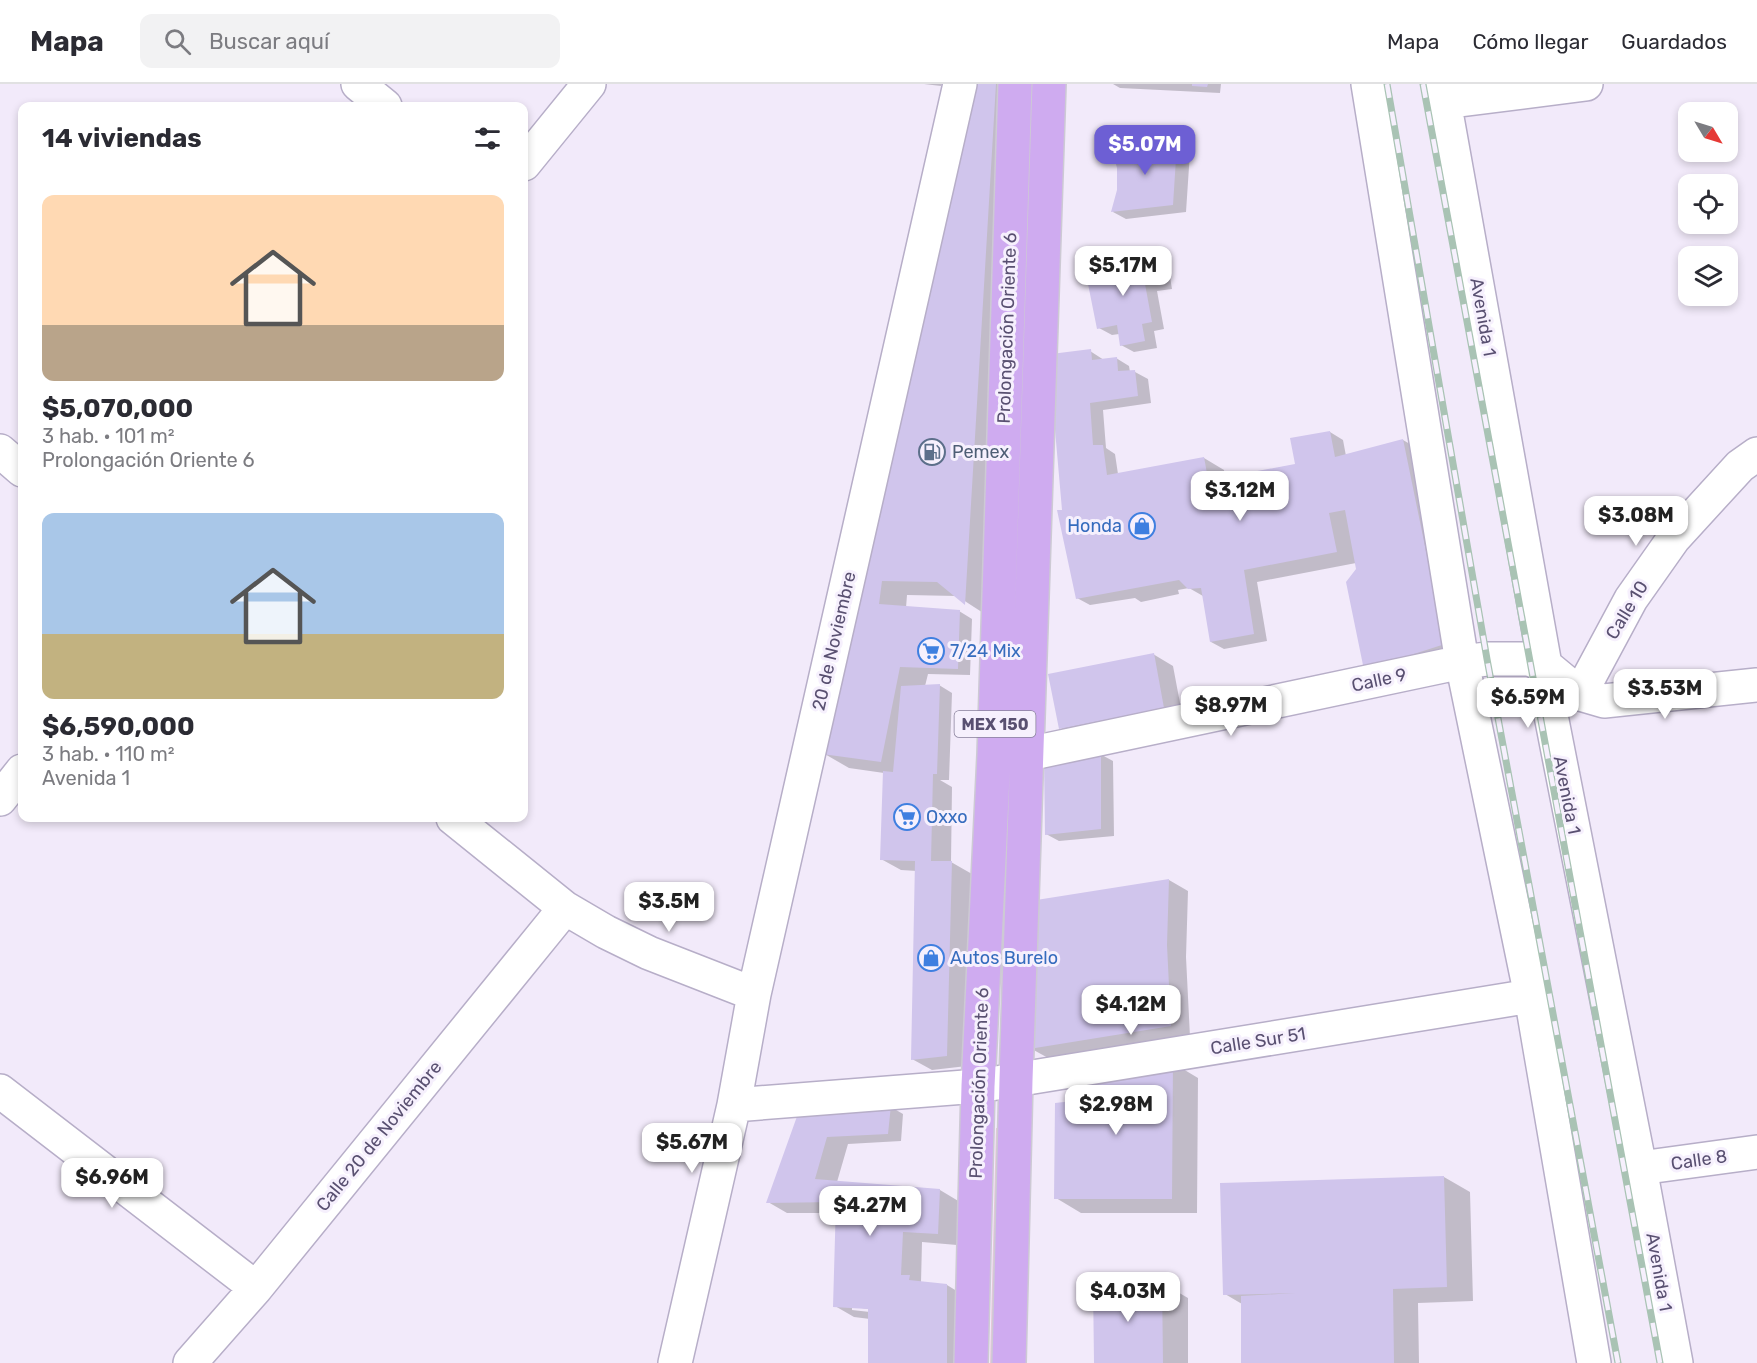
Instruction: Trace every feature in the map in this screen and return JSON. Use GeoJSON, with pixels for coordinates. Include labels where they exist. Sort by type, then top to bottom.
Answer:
{"type":"FeatureCollection","features":[{"type":"Feature","properties":{"kind":"main road","name":"Prolongación Oriente 6"},"geometry":{"type":"LineString","coordinates":[[971,1363],[978,1086],[994,755],[1015,84]]}},
{"type":"Feature","properties":{"kind":"main road","name":"Prolongación Oriente 6"},"geometry":{"type":"LineString","coordinates":[[1009,1363],[1016,1080],[1049,84]]}},
{"type":"Feature","properties":{"kind":"street"},"geometry":{"type":"LineString","coordinates":[[358,84],[380,102]]}},
{"type":"Feature","properties":{"kind":"street"},"geometry":{"type":"LineString","coordinates":[[528,159],[589,84]]}},
{"type":"Feature","properties":{"kind":"street","name":"20 de Noviembre"},"geometry":{"type":"LineString","coordinates":[[675,1363],[735,1105],[754,994],[960,84]]}},
{"type":"Feature","properties":{"kind":"street"},"geometry":{"type":"LineString","coordinates":[[1368,84],[1462,662],[1531,996],[1594,1363]]}},
{"type":"Feature","properties":{"kind":"street"},"geometry":{"type":"LineString","coordinates":[[1443,93],[1586,84]]}},
{"type":"Feature","properties":{"kind":"street","name":"Avenida 1"},"geometry":{"type":"LineString","coordinates":[[1443,93],[1545,665],[1546,690],[1676,1363]]}},
{"type":"Feature","properties":{"kind":"street"},"geometry":{"type":"LineString","coordinates":[[0,451],[18,467]]}},
{"type":"Feature","properties":{"kind":"street","name":"Calle 10"},"geometry":{"type":"LineString","coordinates":[[1580,694],[1631,599],[1674,538],[1740,466],[1757,454]]}},
{"type":"Feature","properties":{"kind":"street","name":"Calle 9"},"geometry":{"type":"LineString","coordinates":[[994,755],[1028,754],[1462,662],[1486,659],[1529,659],[1545,665],[1580,694],[1604,701],[1757,685]]}},
{"type":"Feature","properties":{"kind":"street"},"geometry":{"type":"LineString","coordinates":[[0,799],[18,776]]}},
{"type":"Feature","properties":{"kind":"street"},"geometry":{"type":"LineString","coordinates":[[458,822],[565,908],[606,932],[649,953],[754,994]]}},
{"type":"Feature","properties":{"kind":"street","name":"Calle 20 de Noviembre"},"geometry":{"type":"LineString","coordinates":[[190,1363],[256,1288],[565,908]]}},
{"type":"Feature","properties":{"kind":"street","name":"Calle Sur 51"},"geometry":{"type":"LineString","coordinates":[[735,1105],[978,1086],[1531,996]]}},
{"type":"Feature","properties":{"kind":"street"},"geometry":{"type":"LineString","coordinates":[[0,1091],[256,1288]]}},
{"type":"Feature","properties":{"kind":"street","name":"Calle 8"},"geometry":{"type":"LineString","coordinates":[[1640,1168],[1757,1152]]}},
{"type":"Feature","properties":{"kind":"shaded area"},"geometry":{"type":"Polygon","coordinates":[[[1003,875],[1010,875],[1007,1005],[1001,1005],[1003,875]]]}},
{"type":"Feature","properties":{"kind":"shaded area"},"geometry":{"type":"Polygon","coordinates":[[[996,1128],[1004,1128],[997,1363],[990,1363],[996,1128]]]}},
{"type":"Feature","properties":{"kind":"building","name":"Pemex"},"geometry":{"type":"Polygon","coordinates":[[[969,84],[996,84],[965,605],[937,582],[882,581],[879,604],[960,610],[958,669],[900,667],[881,762],[822,754],[969,84]]]}},
{"type":"Feature","properties":{"kind":"building"},"geometry":{"type":"Polygon","coordinates":[[[1192,84],[1208,84],[1207,87],[1192,86],[1192,84]]]}},
{"type":"Feature","properties":{"kind":"building"},"geometry":{"type":"Polygon","coordinates":[[[1177,143],[1173,205],[1111,212],[1117,190],[1117,168],[1111,145],[1177,143]]]}},
{"type":"Feature","properties":{"kind":"building"},"geometry":{"type":"Polygon","coordinates":[[[1155,256],[1159,282],[1145,284],[1152,322],[1142,324],[1145,341],[1120,346],[1117,325],[1097,329],[1085,269],[1155,256]]]}},
{"type":"Feature","properties":{"kind":"building"},"geometry":{"type":"Polygon","coordinates":[[[1091,349],[1092,360],[1117,357],[1118,371],[1135,370],[1138,396],[1090,403],[1093,445],[1103,445],[1107,475],[1204,457],[1208,479],[1199,482],[1295,464],[1290,438],[1330,431],[1335,457],[1403,439],[1445,644],[1364,670],[1346,582],[1356,569],[1345,510],[1329,513],[1337,552],[1244,570],[1254,634],[1210,642],[1201,588],[1188,589],[1179,580],[1076,599],[1057,510],[1062,510],[1051,354],[1091,349]]]}},
{"type":"Feature","properties":{"kind":"building"},"geometry":{"type":"Polygon","coordinates":[[[1154,653],[1164,708],[1059,729],[1048,674],[1154,653]]]}},
{"type":"Feature","properties":{"kind":"building"},"geometry":{"type":"Polygon","coordinates":[[[940,684],[937,774],[933,774],[931,861],[952,861],[947,1056],[911,1060],[915,861],[880,860],[883,771],[893,772],[901,686],[940,684]]]}},
{"type":"Feature","properties":{"kind":"building"},"geometry":{"type":"Polygon","coordinates":[[[1101,752],[1101,829],[1045,835],[1044,758],[1101,752]]]}},
{"type":"Feature","properties":{"kind":"building"},"geometry":{"type":"Polygon","coordinates":[[[1169,879],[1167,945],[1171,1026],[1029,1049],[1030,901],[1169,879]]]}},
{"type":"Feature","properties":{"kind":"building"},"geometry":{"type":"Polygon","coordinates":[[[1173,1061],[1172,1199],[1054,1199],[1055,1103],[1073,1101],[1071,1079],[1173,1061]]]}},
{"type":"Feature","properties":{"kind":"building"},"geometry":{"type":"Polygon","coordinates":[[[891,1105],[888,1134],[827,1137],[815,1179],[940,1189],[938,1234],[903,1232],[901,1275],[910,1275],[909,1280],[947,1284],[947,1363],[868,1363],[868,1309],[833,1307],[836,1202],[766,1203],[800,1108],[891,1105]]]}},
{"type":"Feature","properties":{"kind":"building"},"geometry":{"type":"Polygon","coordinates":[[[1444,1176],[1447,1287],[1393,1289],[1394,1363],[1241,1363],[1241,1296],[1296,1293],[1223,1295],[1220,1183],[1444,1176]]]}},
{"type":"Feature","properties":{"kind":"building"},"geometry":{"type":"Polygon","coordinates":[[[1162,1282],[1163,1363],[1094,1363],[1093,1283],[1162,1282]]]}},
{"type":"Feature","properties":{"kind":"railway"},"geometry":{"type":"LineString","coordinates":[[1387,84],[1487,659],[1618,1363]]}},
{"type":"Feature","properties":{"kind":"railway"},"geometry":{"type":"LineString","coordinates":[[1423,84],[1660,1363]]}},
{"type":"Feature","properties":{"kind":"place","name":"Pemex"},"geometry":{"type":"Point","coordinates":[932,452]}},
{"type":"Feature","properties":{"kind":"place","name":"Honda"},"geometry":{"type":"Point","coordinates":[1142,526]}},
{"type":"Feature","properties":{"kind":"place","name":"7/24 Mix"},"geometry":{"type":"Point","coordinates":[931,651]}},
{"type":"Feature","properties":{"kind":"place","name":"Oxxo"},"geometry":{"type":"Point","coordinates":[907,817]}},
{"type":"Feature","properties":{"kind":"place","name":"Autos Burelo"},"geometry":{"type":"Point","coordinates":[931,958]}}]}
